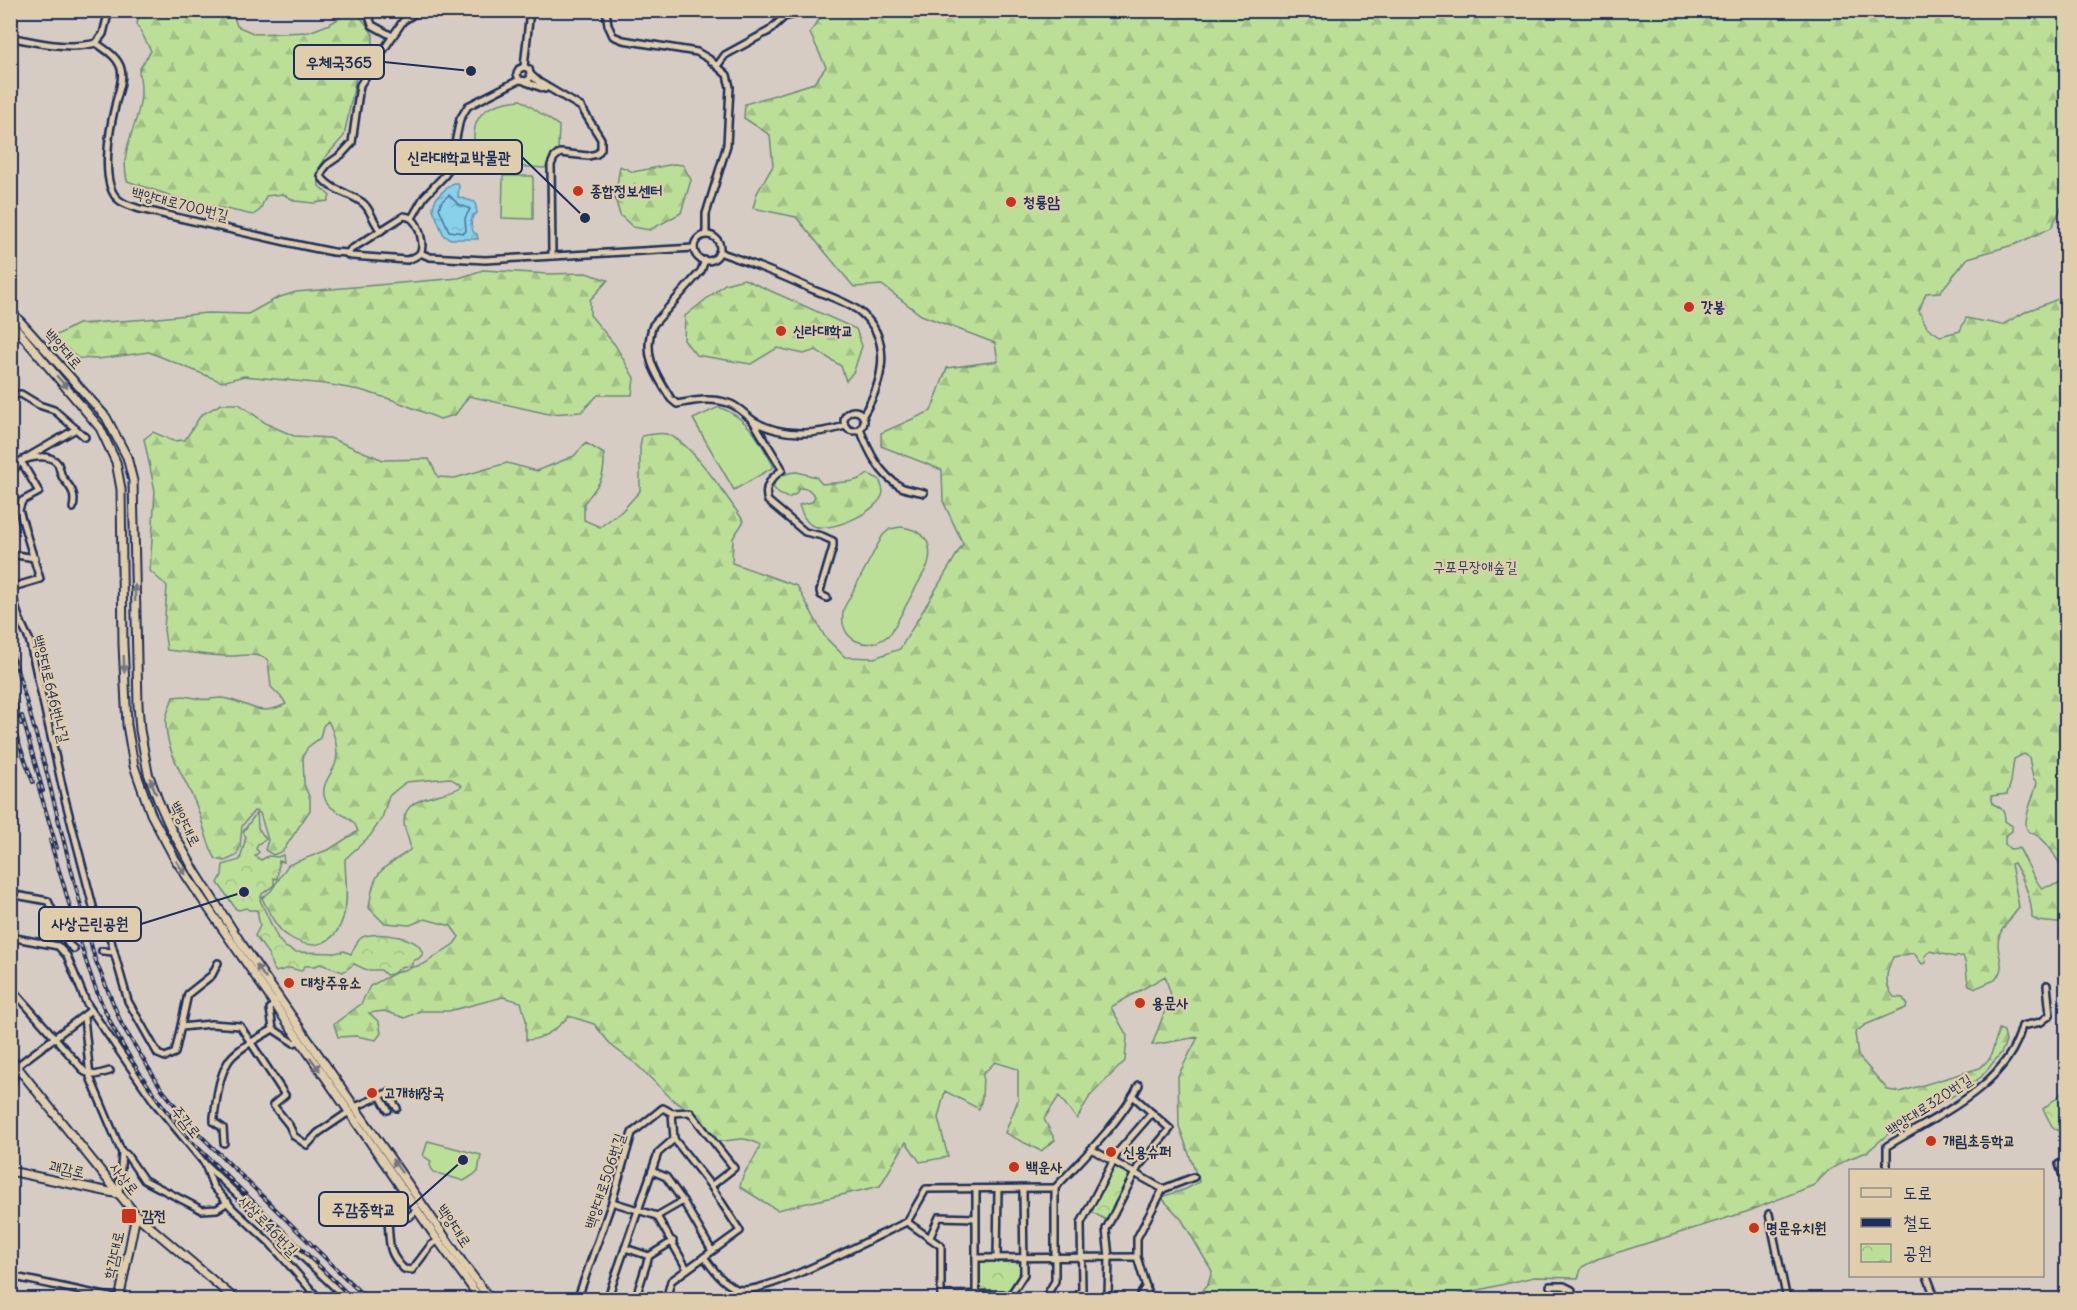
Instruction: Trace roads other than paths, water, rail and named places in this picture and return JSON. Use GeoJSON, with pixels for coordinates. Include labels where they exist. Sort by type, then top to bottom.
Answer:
{"type":"FeatureCollection","features":[{"type":"Feature","properties":{"kind":"main road","name":"백양대로"},"geometry":{"type":"LineString","coordinates":[[10,310],[106,417],[127,457],[133,481],[140,730],[148,773],[171,829],[196,873],[417,1210],[481,1299]]}},
{"type":"Feature","properties":{"kind":"main road","name":"백양대로"},"geometry":{"type":"LineString","coordinates":[[10,321],[14,329],[100,428],[116,462],[122,489],[123,645],[127,725],[134,766],[151,814],[175,859],[299,1041],[491,1299]]}},
{"type":"Feature","properties":{"kind":"main road","name":"사상로"},"geometry":{"type":"LineString","coordinates":[[10,1058],[136,1215],[236,1299]]}},
{"type":"Feature","properties":{"kind":"main road","name":"괘감로"},"geometry":{"type":"LineString","coordinates":[[10,1171],[119,1194]]}},
{"type":"Feature","properties":{"kind":"main road","name":"학감대로"},"geometry":{"type":"LineString","coordinates":[[119,1299],[136,1215]]}},
{"type":"Feature","properties":{"kind":"street"},"geometry":{"type":"LineString","coordinates":[[10,37],[65,45],[84,46],[96,43],[103,34],[108,10]]}},
{"type":"Feature","properties":{"kind":"street"},"geometry":{"type":"LineString","coordinates":[[367,10],[372,25],[392,36]]}},
{"type":"Feature","properties":{"kind":"street"},"geometry":{"type":"LineString","coordinates":[[381,231],[375,225],[366,205],[328,184],[321,176],[322,170],[352,143],[360,85],[403,21],[420,10]]}},
{"type":"Feature","properties":{"kind":"street"},"geometry":{"type":"LineString","coordinates":[[530,10],[524,67],[518,72],[522,81],[552,90]]}},
{"type":"Feature","properties":{"kind":"street"},"geometry":{"type":"LineString","coordinates":[[606,10],[608,25],[613,36],[623,40],[697,52],[727,75],[730,87],[727,145],[708,207],[706,234]]}},
{"type":"Feature","properties":{"kind":"street"},"geometry":{"type":"LineString","coordinates":[[717,66],[725,55],[770,31],[784,17],[813,10]]}},
{"type":"Feature","properties":{"kind":"street","name":"백양대로700번길"},"geometry":{"type":"LineString","coordinates":[[96,43],[114,57],[121,69],[121,80],[113,112],[107,170],[111,189],[119,200],[140,209],[333,252],[348,253]]}},
{"type":"Feature","properties":{"kind":"street"},"geometry":{"type":"LineString","coordinates":[[524,67],[552,90],[581,107],[601,139],[601,149],[597,154],[588,156],[560,153],[551,165],[552,256]]}},
{"type":"Feature","properties":{"kind":"street"},"geometry":{"type":"LineString","coordinates":[[412,218],[424,197],[445,176],[450,167],[460,119],[468,106],[522,81],[529,80],[531,75]]}},
{"type":"Feature","properties":{"kind":"street"},"geometry":{"type":"LineString","coordinates":[[404,216],[412,218],[420,234],[422,246],[420,253],[407,260],[352,256],[348,253],[399,218],[404,216]]}},
{"type":"Feature","properties":{"kind":"street"},"geometry":{"type":"LineString","coordinates":[[706,234],[716,238],[720,247],[713,260],[698,258],[694,248],[697,239],[706,234]]}},
{"type":"Feature","properties":{"kind":"street"},"geometry":{"type":"LineString","coordinates":[[420,253],[430,257],[485,260],[694,248]]}},
{"type":"Feature","properties":{"kind":"street"},"geometry":{"type":"LineString","coordinates":[[719,252],[777,273],[859,312],[876,333],[881,349],[882,366],[879,382],[863,415],[865,423],[860,429],[852,431],[845,426],[844,419],[848,412],[856,411],[863,415]]}},
{"type":"Feature","properties":{"kind":"street"},"geometry":{"type":"LineString","coordinates":[[705,260],[701,271],[653,324],[647,346],[648,356],[666,392],[677,404],[695,400],[715,400],[741,409],[753,420],[782,470],[768,486],[766,495],[768,501],[805,532],[833,541],[820,591],[821,595],[827,598]]}},
{"type":"Feature","properties":{"kind":"street"},"geometry":{"type":"LineString","coordinates":[[10,395],[21,394],[39,405],[54,410],[85,437]]}},
{"type":"Feature","properties":{"kind":"street"},"geometry":{"type":"LineString","coordinates":[[753,420],[770,428],[790,433],[815,434],[845,426]]}},
{"type":"Feature","properties":{"kind":"street"},"geometry":{"type":"LineString","coordinates":[[10,474],[21,461],[76,429]]}},
{"type":"Feature","properties":{"kind":"street"},"geometry":{"type":"LineString","coordinates":[[860,429],[877,466],[902,487],[924,493]]}},
{"type":"Feature","properties":{"kind":"street"},"geometry":{"type":"LineString","coordinates":[[21,461],[31,457],[40,457],[57,463],[74,494],[73,508]]}},
{"type":"Feature","properties":{"kind":"street","name":"백양대로646번나길"},"geometry":{"type":"LineString","coordinates":[[21,461],[39,492],[22,501],[19,510],[40,579],[13,587],[13,594],[22,626],[29,639],[65,799],[96,918],[102,932],[110,937],[114,952]]}},
{"type":"Feature","properties":{"kind":"street"},"geometry":{"type":"LineString","coordinates":[[10,554],[35,558]]}},
{"type":"Feature","properties":{"kind":"street"},"geometry":{"type":"LineString","coordinates":[[10,894],[48,901],[68,944],[74,949]]}},
{"type":"Feature","properties":{"kind":"street","name":"주감로"},"geometry":{"type":"LineString","coordinates":[[10,938],[58,946],[63,950],[86,1002],[155,1103],[206,1165],[348,1299]]}},
{"type":"Feature","properties":{"kind":"street"},"geometry":{"type":"LineString","coordinates":[[102,951],[114,952],[134,1015],[158,1054],[165,1057],[175,1053],[188,994],[212,975],[218,963]]}},
{"type":"Feature","properties":{"kind":"street","name":"백양대로320번길"},"geometry":{"type":"LineString","coordinates":[[1887,1169],[1887,1146],[1959,1102],[1992,1078],[2007,1060],[2018,1040],[2022,1026],[2041,1022],[2050,1015],[2047,985]]}},
{"type":"Feature","properties":{"kind":"street"},"geometry":{"type":"LineString","coordinates":[[10,987],[80,1068],[95,1075],[110,1071]]}},
{"type":"Feature","properties":{"kind":"street"},"geometry":{"type":"LineString","coordinates":[[279,998],[270,1009],[273,1029],[294,1043],[299,1041]]}},
{"type":"Feature","properties":{"kind":"street"},"geometry":{"type":"LineString","coordinates":[[10,1091],[17,1066],[91,1010]]}},
{"type":"Feature","properties":{"kind":"street"},"geometry":{"type":"LineString","coordinates":[[84,1017],[90,1074],[122,1153],[119,1194]]}},
{"type":"Feature","properties":{"kind":"street"},"geometry":{"type":"LineString","coordinates":[[181,1028],[211,1024],[240,1026],[285,1095],[273,1105],[289,1125],[294,1136],[307,1144],[318,1133],[352,1110],[387,1093],[398,1108]]}},
{"type":"Feature","properties":{"kind":"street"},"geometry":{"type":"LineString","coordinates":[[224,1143],[223,1128],[214,1122],[219,1084],[228,1060],[273,1029]]}},
{"type":"Feature","properties":{"kind":"street"},"geometry":{"type":"LineString","coordinates":[[1044,1299],[1055,1281],[1055,1188],[1091,1149],[1139,1085]]}},
{"type":"Feature","properties":{"kind":"street"},"geometry":{"type":"LineString","coordinates":[[380,1096],[388,1110]]}},
{"type":"Feature","properties":{"kind":"street"},"geometry":{"type":"LineString","coordinates":[[1106,1299],[1109,1257],[1106,1229],[1138,1167],[1170,1129],[1133,1096]]}},
{"type":"Feature","properties":{"kind":"street","name":"백양대로506번길"},"geometry":{"type":"LineString","coordinates":[[577,1299],[612,1202],[632,1133],[663,1108],[672,1113]]}},
{"type":"Feature","properties":{"kind":"street"},"geometry":{"type":"LineString","coordinates":[[666,1299],[671,1281],[740,1231],[711,1186],[674,1139],[672,1113],[690,1112],[734,1168],[711,1186]]}},
{"type":"Feature","properties":{"kind":"street"},"geometry":{"type":"LineString","coordinates":[[1074,1299],[1082,1290],[1081,1223],[1118,1152],[1152,1113]]}},
{"type":"Feature","properties":{"kind":"street"},"geometry":{"type":"LineString","coordinates":[[607,1299],[657,1153],[674,1139]]}},
{"type":"Feature","properties":{"kind":"street"},"geometry":{"type":"LineString","coordinates":[[1091,1149],[1163,1189]]}},
{"type":"Feature","properties":{"kind":"street"},"geometry":{"type":"LineString","coordinates":[[122,1153],[126,1154],[144,1180],[202,1210],[217,1209],[228,1202]]}},
{"type":"Feature","properties":{"kind":"street"},"geometry":{"type":"LineString","coordinates":[[2058,1164],[2067,1184]]}},
{"type":"Feature","properties":{"kind":"street","name":"사상로46번길"},"geometry":{"type":"LineString","coordinates":[[206,1165],[213,1186],[270,1243],[318,1299]]}},
{"type":"Feature","properties":{"kind":"street"},"geometry":{"type":"LineString","coordinates":[[652,1171],[666,1177],[712,1251]]}},
{"type":"Feature","properties":{"kind":"street"},"geometry":{"type":"LineString","coordinates":[[1150,1299],[1137,1257],[1137,1238],[1163,1189],[1194,1177]]}},
{"type":"Feature","properties":{"kind":"street"},"geometry":{"type":"LineString","coordinates":[[704,1257],[727,1283],[737,1289],[752,1290],[782,1280],[907,1222],[926,1189],[1055,1188]]}},
{"type":"Feature","properties":{"kind":"street"},"geometry":{"type":"LineString","coordinates":[[976,1189],[976,1295]]}},
{"type":"Feature","properties":{"kind":"street"},"geometry":{"type":"LineString","coordinates":[[997,1258],[998,1189]]}},
{"type":"Feature","properties":{"kind":"street"},"geometry":{"type":"LineString","coordinates":[[907,1222],[941,1246],[941,1297],[1003,1294],[1013,1298],[1024,1274],[1023,1190]]}},
{"type":"Feature","properties":{"kind":"street"},"geometry":{"type":"LineString","coordinates":[[657,1216],[683,1201]]}},
{"type":"Feature","properties":{"kind":"street"},"geometry":{"type":"LineString","coordinates":[[612,1202],[657,1216],[687,1269]]}},
{"type":"Feature","properties":{"kind":"street"},"geometry":{"type":"LineString","coordinates":[[417,1210],[409,1217],[391,1217],[388,1220],[394,1259],[404,1269],[412,1270],[431,1245],[438,1241]]}},
{"type":"Feature","properties":{"kind":"street"},"geometry":{"type":"LineString","coordinates":[[1769,1214],[1787,1299]]}},
{"type":"Feature","properties":{"kind":"street"},"geometry":{"type":"LineString","coordinates":[[930,1237],[939,1217],[975,1218]]}},
{"type":"Feature","properties":{"kind":"street"},"geometry":{"type":"LineString","coordinates":[[636,1299],[649,1256],[673,1241]]}},
{"type":"Feature","properties":{"kind":"street"},"geometry":{"type":"LineString","coordinates":[[625,1248],[649,1256]]}},
{"type":"Feature","properties":{"kind":"street"},"geometry":{"type":"LineString","coordinates":[[976,1258],[1137,1257]]}},
{"type":"Feature","properties":{"kind":"street"},"geometry":{"type":"LineString","coordinates":[[10,1276],[119,1299]]}},
{"type":"Feature","properties":{"kind":"street"},"geometry":{"type":"LineString","coordinates":[[1928,1277],[1935,1299]]}},
{"type":"Feature","properties":{"kind":"street"},"geometry":{"type":"LineString","coordinates":[[1137,1299],[1146,1286]]}},
{"type":"Feature","properties":{"kind":"street"},"geometry":{"type":"LineString","coordinates":[[1550,1286],[1564,1286],[1572,1290],[1572,1299]]}},
{"type":"Feature","properties":{"kind":"water"},"geometry":{"type":"Polygon","coordinates":[[[453,183],[458,183],[458,197],[475,202],[477,213],[471,219],[471,224],[478,239],[451,239],[444,236],[433,209],[440,194],[453,183]]]}},
{"type":"Feature","properties":{"kind":"tunnel"},"geometry":{"type":"LineString","coordinates":[[74,949],[102,951]]}},
{"type":"Feature","properties":{"kind":"railway"},"geometry":{"type":"LineString","coordinates":[[10,645],[45,766],[95,959],[122,1025],[161,1088],[194,1129],[368,1300]]}},
{"type":"Feature","properties":{"kind":"railway"},"geometry":{"type":"LineString","coordinates":[[10,685],[21,724]]}},
{"type":"Feature","properties":{"kind":"railway"},"geometry":{"type":"LineString","coordinates":[[22,716],[43,791]]}},
{"type":"Feature","properties":{"kind":"railway"},"geometry":{"type":"LineString","coordinates":[[10,719],[33,782]]}},
{"type":"Feature","properties":{"kind":"railway"},"geometry":{"type":"LineString","coordinates":[[38,785],[57,848]]}},
{"type":"Feature","properties":{"kind":"railway"},"geometry":{"type":"LineString","coordinates":[[50,840],[94,985],[128,1055],[192,1142],[354,1300]]}},
{"type":"Feature","properties":{"kind":"place","name":"우체국365"},"geometry":{"type":"Point","coordinates":[471,71]}},
{"type":"Feature","properties":{"kind":"place","name":"종합정보센터"},"geometry":{"type":"Point","coordinates":[578,191]}},
{"type":"Feature","properties":{"kind":"place","name":"청룡암"},"geometry":{"type":"Point","coordinates":[1011,202]}},
{"type":"Feature","properties":{"kind":"place","name":"신라대학교박물관"},"geometry":{"type":"Point","coordinates":[585,218]}},
{"type":"Feature","properties":{"kind":"place","name":"갓봉"},"geometry":{"type":"Point","coordinates":[1689,307]}},
{"type":"Feature","properties":{"kind":"place","name":"신라대학교"},"geometry":{"type":"Point","coordinates":[781,331]}},
{"type":"Feature","properties":{"kind":"place","name":"사상근린공원"},"geometry":{"type":"Point","coordinates":[244,892]}},
{"type":"Feature","properties":{"kind":"place","name":"대창주유소"},"geometry":{"type":"Point","coordinates":[289,983]}},
{"type":"Feature","properties":{"kind":"place","name":"용문사"},"geometry":{"type":"Point","coordinates":[1140,1003]}},
{"type":"Feature","properties":{"kind":"place","name":"고개해장국"},"geometry":{"type":"Point","coordinates":[372,1093]}},
{"type":"Feature","properties":{"kind":"place","name":"개림초등학교"},"geometry":{"type":"Point","coordinates":[1931,1141]}},
{"type":"Feature","properties":{"kind":"place","name":"신용슈퍼"},"geometry":{"type":"Point","coordinates":[1111,1152]}},
{"type":"Feature","properties":{"kind":"place","name":"주감중학교"},"geometry":{"type":"Point","coordinates":[463,1160]}},
{"type":"Feature","properties":{"kind":"place","name":"백운사"},"geometry":{"type":"Point","coordinates":[1014,1167]}},
{"type":"Feature","properties":{"kind":"place","name":"감전"},"geometry":{"type":"Point","coordinates":[129,1216]}},
{"type":"Feature","properties":{"kind":"place","name":"명문유치원"},"geometry":{"type":"Point","coordinates":[1754,1228]}},
{"type":"Feature","properties":{"kind":"park label","name":"구포무장애숲길"},"geometry":{"type":"Point","coordinates":[1475,567]}}]}
